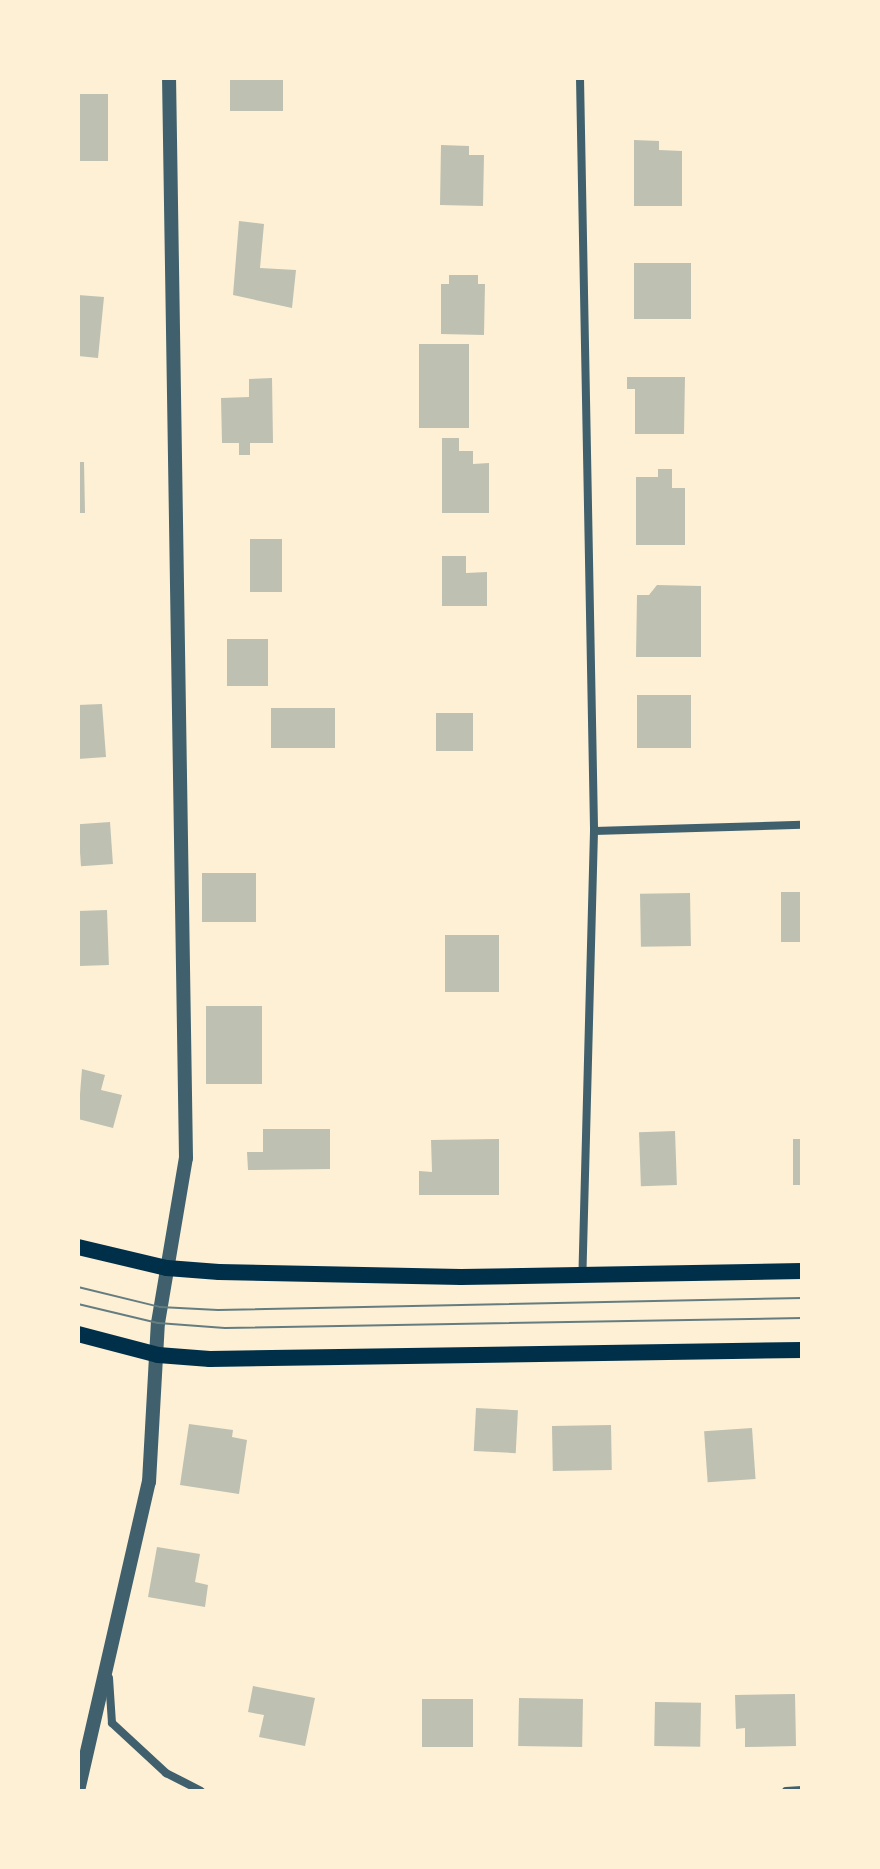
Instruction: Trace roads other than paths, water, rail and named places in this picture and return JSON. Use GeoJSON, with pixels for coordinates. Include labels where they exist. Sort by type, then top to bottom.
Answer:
{"type":"FeatureCollection","features":[{"type":"Feature","properties":{"kind":"main road"},"geometry":{"type":"LineString","coordinates":[[78,1247],[167,1268],[582,1276],[802,1271]]}},
{"type":"Feature","properties":{"kind":"main road"},"geometry":{"type":"LineString","coordinates":[[78,1334],[158,1355],[210,1359],[802,1350]]}},
{"type":"Feature","properties":{"kind":"street"},"geometry":{"type":"LineString","coordinates":[[78,1791],[108,1674],[149,1482],[167,1268],[186,1158],[187,1034],[169,78]]}},
{"type":"Feature","properties":{"kind":"street"},"geometry":{"type":"LineString","coordinates":[[580,78],[594,831],[582,1276]]}},
{"type":"Feature","properties":{"kind":"street"},"geometry":{"type":"LineString","coordinates":[[594,831],[802,825]]}},
{"type":"Feature","properties":{"kind":"street"},"geometry":{"type":"LineString","coordinates":[[108,1674],[112,1723],[166,1773],[201,1791]]}},
{"type":"Feature","properties":{"kind":"street"},"geometry":{"type":"LineString","coordinates":[[786,1791],[802,1790]]}},
{"type":"Feature","properties":{"kind":"tram line"},"geometry":{"type":"LineString","coordinates":[[78,1287],[160,1307],[218,1310],[802,1298]]}},
{"type":"Feature","properties":{"kind":"tram line"},"geometry":{"type":"LineString","coordinates":[[78,1304],[158,1323],[225,1328],[802,1318]]}}]}
